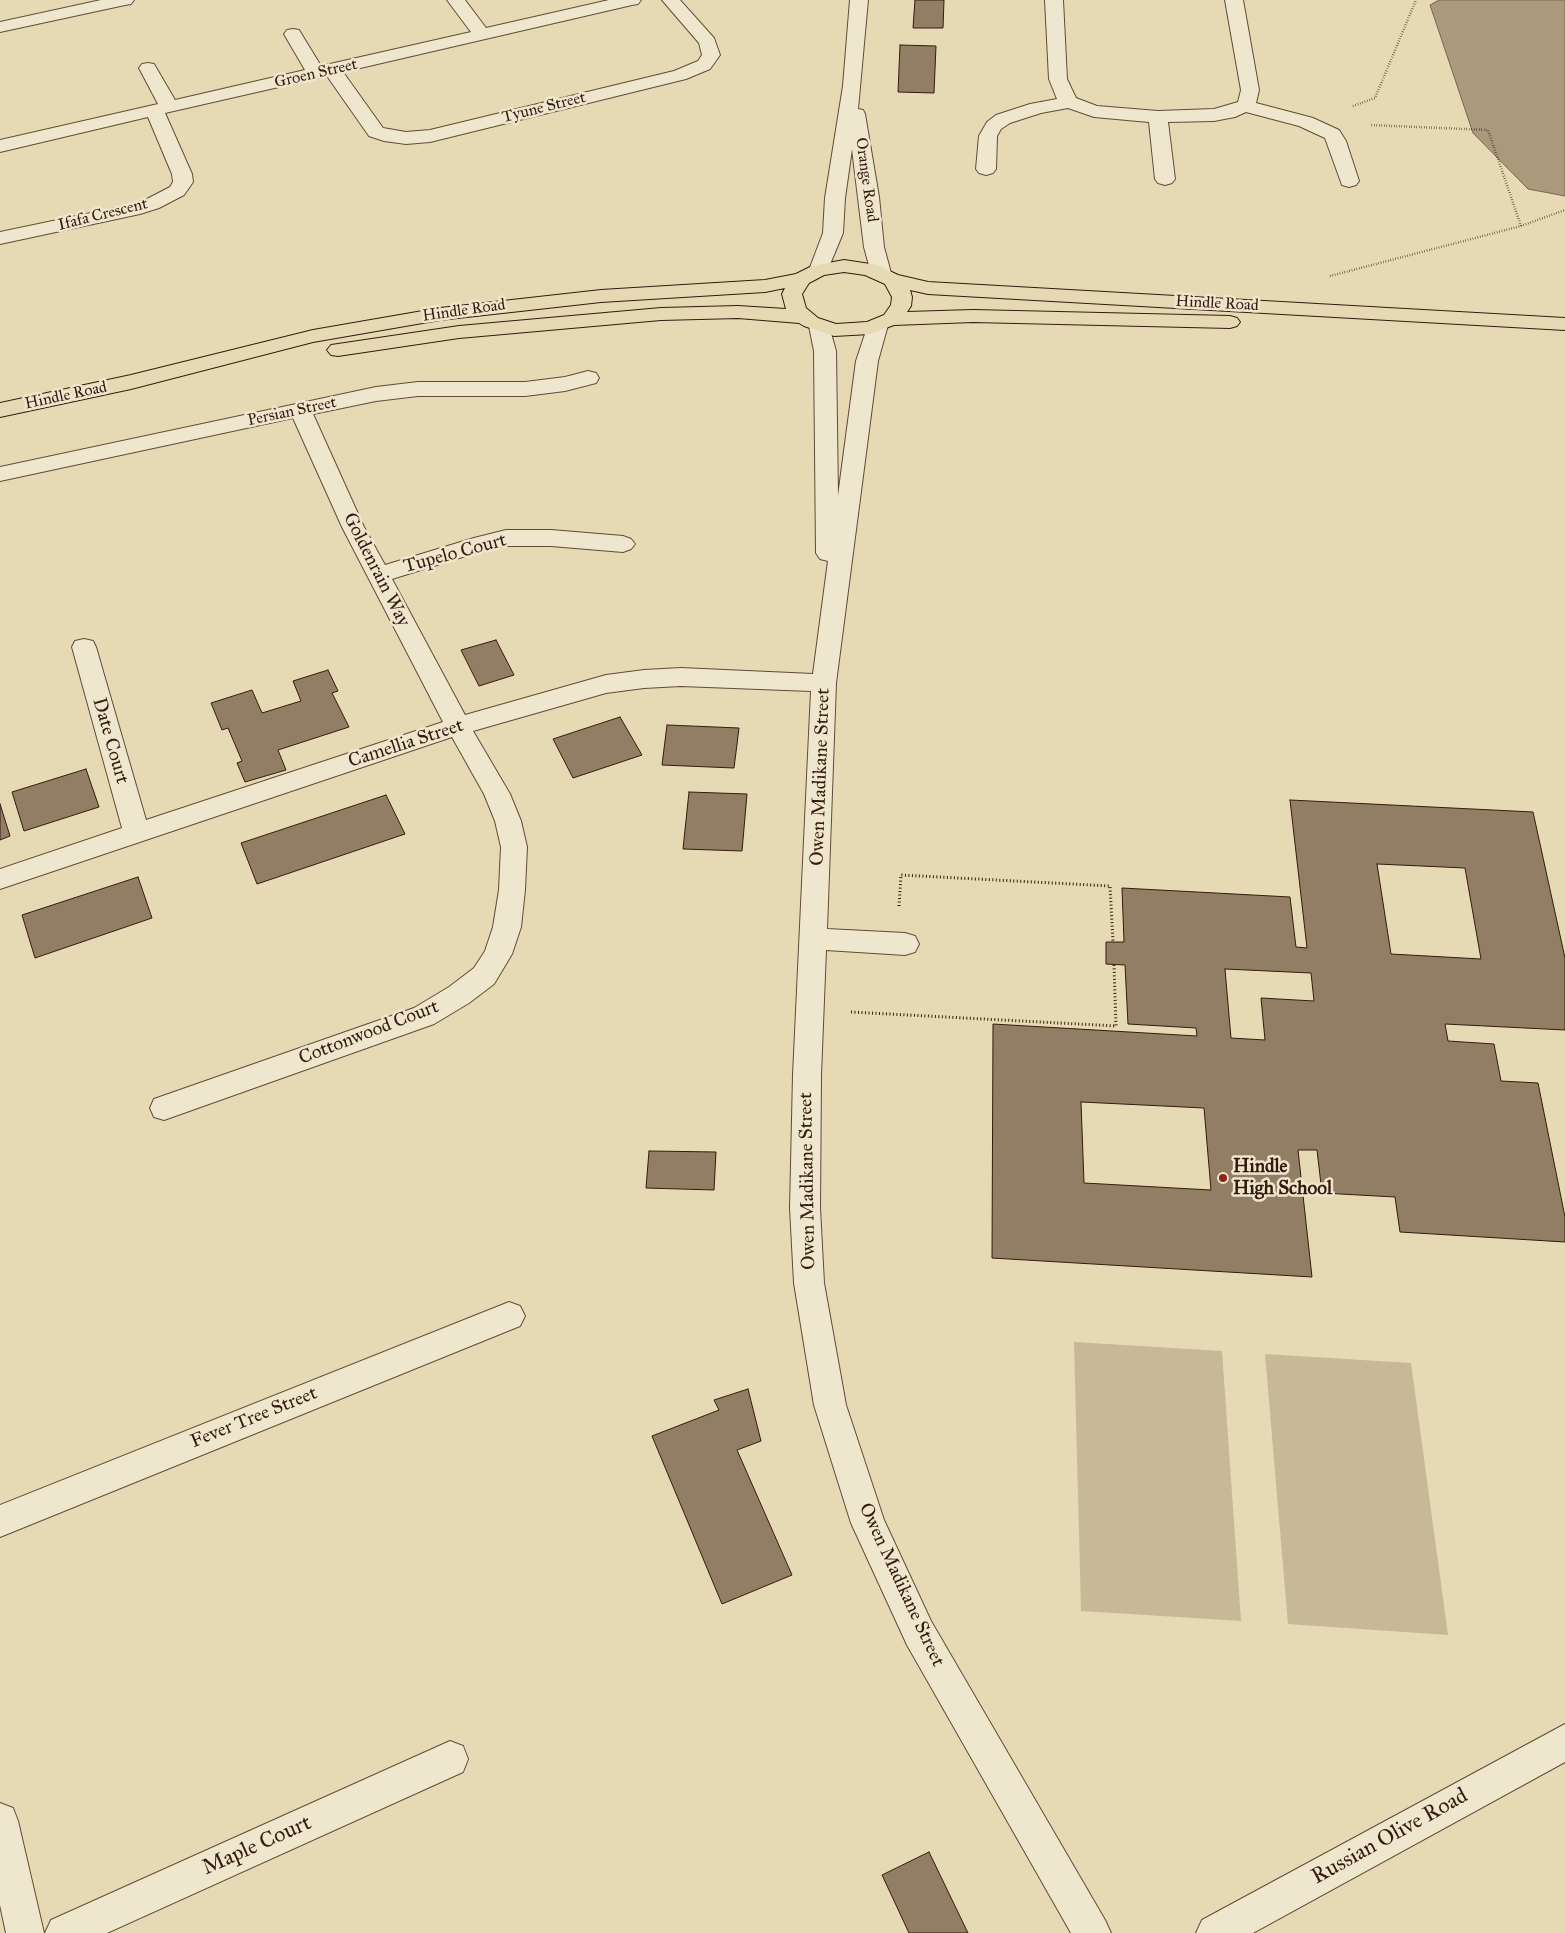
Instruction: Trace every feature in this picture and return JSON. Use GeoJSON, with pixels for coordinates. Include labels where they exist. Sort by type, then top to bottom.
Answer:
{"type":"FeatureCollection","features":[{"type":"Feature","properties":{"kind":"main road"},"geometry":{"type":"LineString","coordinates":[[844,266],[858,266],[887,277],[899,288],[902,296],[901,306],[885,322],[870,328],[834,330],[811,322],[796,310],[792,294],[796,286],[811,275],[844,266]]}},
{"type":"Feature","properties":{"kind":"main road","name":"Hindle Road"},"geometry":{"type":"LineString","coordinates":[[0,410],[132,382],[313,336],[440,314],[601,296],[765,286],[811,275]]}},
{"type":"Feature","properties":{"kind":"main road","name":"Hindle Road"},"geometry":{"type":"LineString","coordinates":[[887,277],[928,288],[1544,324]]}},
{"type":"Feature","properties":{"kind":"main road","name":"Hindle Road"},"geometry":{"type":"LineString","coordinates":[[132,382],[458,332],[536,324],[715,312],[764,313],[811,322]]}},
{"type":"Feature","properties":{"kind":"main road","name":"Hindle Road"},"geometry":{"type":"LineString","coordinates":[[885,322],[974,316],[1161,321],[1565,324]]}},
{"type":"Feature","properties":{"kind":"street"},"geometry":{"type":"LineString","coordinates":[[0,27],[124,0]]}},
{"type":"Feature","properties":{"kind":"street"},"geometry":{"type":"LineString","coordinates":[[456,0],[482,35]]}},
{"type":"Feature","properties":{"kind":"street","name":"Groen Street"},"geometry":{"type":"LineString","coordinates":[[0,146],[632,0]]}},
{"type":"Feature","properties":{"kind":"street","name":"Tyune Street"},"geometry":{"type":"LineString","coordinates":[[293,34],[376,132],[406,138],[430,136],[680,76],[704,65],[711,55],[708,42],[671,0]]}},
{"type":"Feature","properties":{"kind":"street","name":"Orange Road"},"geometry":{"type":"LineString","coordinates":[[811,275],[833,233],[836,198],[852,86],[859,0]]}},
{"type":"Feature","properties":{"kind":"street"},"geometry":{"type":"LineString","coordinates":[[1054,0],[1058,79],[1064,96],[1069,102],[1094,111],[1158,117],[1214,115],[1228,113],[1245,106],[1306,122],[1332,134],[1337,141],[1349,181]]}},
{"type":"Feature","properties":{"kind":"street"},"geometry":{"type":"LineString","coordinates":[[1234,0],[1250,90],[1245,106]]}},
{"type":"Feature","properties":{"kind":"street"},"geometry":{"type":"LineString","coordinates":[[148,68],[162,109]]}},
{"type":"Feature","properties":{"kind":"street","name":"Orange Road"},"geometry":{"type":"LineString","coordinates":[[852,86],[869,197],[874,247],[887,277]]}},
{"type":"Feature","properties":{"kind":"street"},"geometry":{"type":"LineString","coordinates":[[986,169],[988,136],[994,126],[1003,119],[1030,110],[1069,102]]}},
{"type":"Feature","properties":{"kind":"street","name":"Ifafa Crescent"},"geometry":{"type":"LineString","coordinates":[[0,238],[133,210],[152,204],[177,191],[183,182],[182,174],[162,109]]}},
{"type":"Feature","properties":{"kind":"street"},"geometry":{"type":"LineString","coordinates":[[1158,117],[1165,179]]}},
{"type":"Feature","properties":{"kind":"street","name":"Owen Madikane Street"},"geometry":{"type":"LineString","coordinates":[[811,322],[825,351],[829,635]]}},
{"type":"Feature","properties":{"kind":"street","name":"Owen Madikane Street"},"geometry":{"type":"LineString","coordinates":[[885,322],[867,361],[824,683],[807,1075],[805,1208],[809,1283],[830,1405],[868,1523],[919,1633],[1092,1933]]}},
{"type":"Feature","properties":{"kind":"street","name":"Persian Street"},"geometry":{"type":"LineString","coordinates":[[0,474],[376,394],[418,389],[525,388],[565,384],[588,378]]}},
{"type":"Feature","properties":{"kind":"street","name":"Goldenrain Way"},"geometry":{"type":"LineString","coordinates":[[300,410],[353,527],[458,726]]}},
{"type":"Feature","properties":{"kind":"street","name":"Tupelo Court"},"geometry":{"type":"LineString","coordinates":[[378,575],[482,543],[506,538],[551,538],[623,544]]}},
{"type":"Feature","properties":{"kind":"street","name":"Date Court"},"geometry":{"type":"LineString","coordinates":[[84,647],[137,834]]}},
{"type":"Feature","properties":{"kind":"street","name":"Camellia Street"},"geometry":{"type":"LineString","coordinates":[[0,879],[458,726],[606,684],[681,677],[824,683]]}},
{"type":"Feature","properties":{"kind":"street","name":"Cottonwood Court"},"geometry":{"type":"LineString","coordinates":[[164,1108],[424,1016],[459,996],[484,976],[498,954],[507,926],[512,890],[514,847],[508,821],[497,794],[458,726]]}},
{"type":"Feature","properties":{"kind":"street"},"geometry":{"type":"LineString","coordinates":[[814,939],[905,944]]}},
{"type":"Feature","properties":{"kind":"street","name":"Fever Tree Street"},"geometry":{"type":"LineString","coordinates":[[0,1521],[509,1316]]}},
{"type":"Feature","properties":{"kind":"street","name":"Russian Olive Road"},"geometry":{"type":"LineString","coordinates":[[1215,1933],[1565,1742]]}},
{"type":"Feature","properties":{"kind":"street","name":"Maple Court"},"geometry":{"type":"LineString","coordinates":[[64,1933],[450,1759]]}},
{"type":"Feature","properties":{"kind":"street"},"geometry":{"type":"LineString","coordinates":[[0,1821],[25,1933]]}},
{"type":"Feature","properties":{"kind":"path"},"geometry":{"type":"LineString","coordinates":[[1306,122],[1376,98],[1416,0]]}},
{"type":"Feature","properties":{"kind":"path"},"geometry":{"type":"LineString","coordinates":[[1306,122],[1488,130],[1521,226]]}},
{"type":"Feature","properties":{"kind":"path"},"geometry":{"type":"LineString","coordinates":[[1328,277],[1336,273],[1521,226],[1565,210]]}},
{"type":"Feature","properties":{"kind":"path"},"geometry":{"type":"LineString","coordinates":[[899,913],[901,875],[1110,886],[1113,942]]}},
{"type":"Feature","properties":{"kind":"path"},"geometry":{"type":"LineString","coordinates":[[810,1009],[1116,1026],[1114,965]]}},
{"type":"Feature","properties":{"kind":"shaded area"},"geometry":{"type":"Polygon","coordinates":[[[1439,0],[1565,0],[1565,196],[1528,189],[1473,133],[1430,5],[1439,0]]]}},
{"type":"Feature","properties":{"kind":"shaded area"},"geometry":{"type":"Polygon","coordinates":[[[1074,1342],[1222,1351],[1241,1621],[1081,1611],[1074,1342]]]}},
{"type":"Feature","properties":{"kind":"shaded area"},"geometry":{"type":"Polygon","coordinates":[[[1265,1354],[1411,1363],[1448,1635],[1288,1624],[1265,1354]]]}},
{"type":"Feature","properties":{"kind":"building"},"geometry":{"type":"Polygon","coordinates":[[[915,0],[944,0],[943,28],[913,28],[915,0]]]}},
{"type":"Feature","properties":{"kind":"building"},"geometry":{"type":"Polygon","coordinates":[[[900,45],[936,46],[934,93],[898,92],[900,45]]]}},
{"type":"Feature","properties":{"kind":"building"},"geometry":{"type":"Polygon","coordinates":[[[496,640],[514,675],[479,686],[461,650],[496,640]]]}},
{"type":"Feature","properties":{"kind":"building"},"geometry":{"type":"Polygon","coordinates":[[[328,670],[338,691],[332,693],[349,727],[278,750],[286,770],[245,782],[237,763],[242,761],[228,728],[222,730],[211,703],[252,690],[262,713],[301,701],[293,681],[328,670]]]}},
{"type":"Feature","properties":{"kind":"building"},"geometry":{"type":"Polygon","coordinates":[[[620,717],[642,755],[573,778],[553,739],[620,717]]]}},
{"type":"Feature","properties":{"kind":"building"},"geometry":{"type":"Polygon","coordinates":[[[667,725],[739,728],[734,768],[662,765],[667,725]]]}},
{"type":"Feature","properties":{"kind":"building"},"geometry":{"type":"Polygon","coordinates":[[[86,769],[99,807],[24,831],[12,792],[86,769]]]}},
{"type":"Feature","properties":{"kind":"building"},"geometry":{"type":"Polygon","coordinates":[[[689,792],[747,794],[742,851],[683,849],[689,792]]]}},
{"type":"Feature","properties":{"kind":"building"},"geometry":{"type":"Polygon","coordinates":[[[386,795],[405,834],[257,884],[241,843],[386,795]]]}},
{"type":"Feature","properties":{"kind":"building"},"geometry":{"type":"Polygon","coordinates":[[[1290,800],[1533,812],[1565,958],[1565,1030],[1445,1024],[1448,1041],[1494,1044],[1501,1081],[1538,1083],[1565,1217],[1565,1242],[1400,1232],[1395,1197],[1322,1193],[1317,1150],[1298,1150],[1312,1277],[992,1258],[993,1024],[1197,1036],[1196,1028],[1128,1024],[1125,965],[1106,964],[1106,942],[1124,942],[1122,888],[1290,897],[1296,947],[1307,948],[1290,800]],[[1377,864],[1391,954],[1481,959],[1465,868],[1377,864]],[[1225,969],[1231,1038],[1265,1040],[1261,998],[1314,1001],[1311,973],[1225,969]],[[1081,1102],[1084,1183],[1211,1190],[1204,1108],[1081,1102]]]}},
{"type":"Feature","properties":{"kind":"building"},"geometry":{"type":"Polygon","coordinates":[[[0,804],[10,836],[0,840],[0,804]]]}},
{"type":"Feature","properties":{"kind":"building"},"geometry":{"type":"Polygon","coordinates":[[[138,877],[152,918],[35,958],[22,915],[138,877]]]}},
{"type":"Feature","properties":{"kind":"building"},"geometry":{"type":"Polygon","coordinates":[[[649,1151],[716,1152],[714,1190],[646,1188],[649,1151]]]}},
{"type":"Feature","properties":{"kind":"building"},"geometry":{"type":"Polygon","coordinates":[[[748,1389],[761,1441],[737,1450],[792,1575],[722,1604],[652,1436],[719,1410],[714,1400],[748,1389]]]}},
{"type":"Feature","properties":{"kind":"building"},"geometry":{"type":"Polygon","coordinates":[[[929,1852],[968,1933],[909,1933],[882,1875],[929,1852]]]}},
{"type":"Feature","properties":{"kind":"place","name":"Hindle High School"},"geometry":{"type":"Point","coordinates":[1223,1178]}}]}
